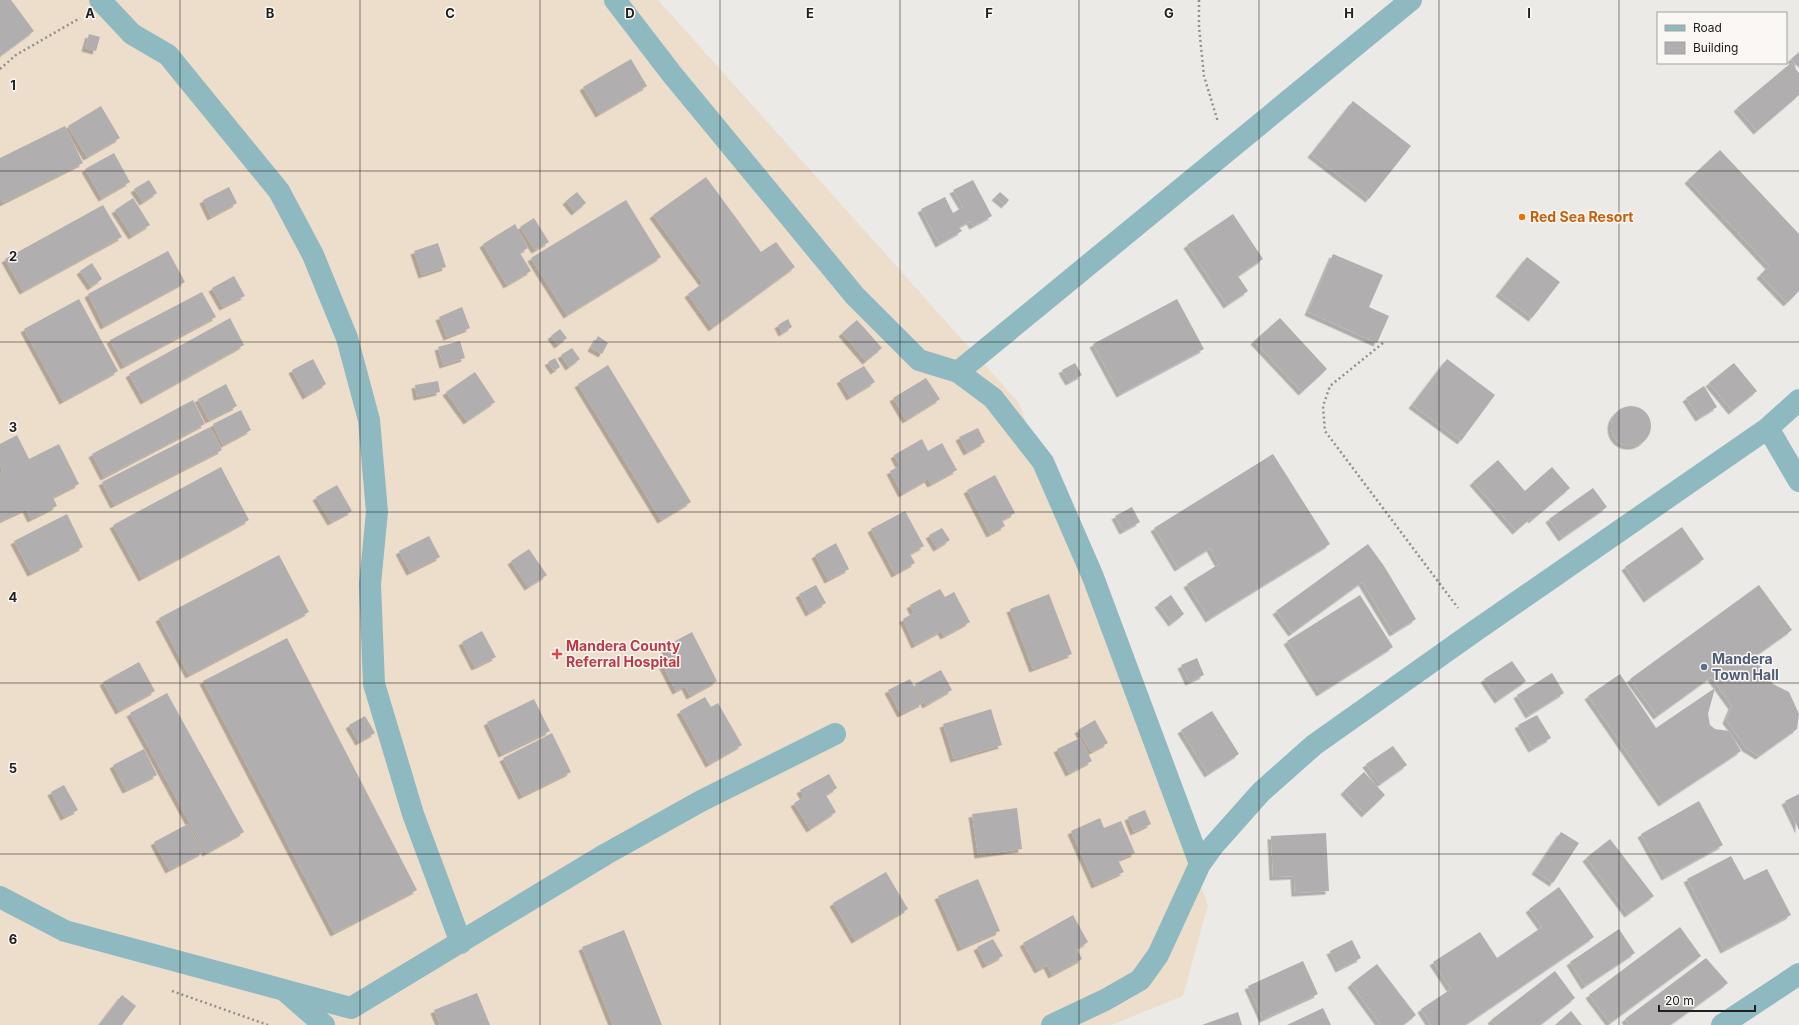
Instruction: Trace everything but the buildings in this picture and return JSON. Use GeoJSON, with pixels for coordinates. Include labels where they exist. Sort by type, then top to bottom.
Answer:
{"type":"FeatureCollection","features":[{"type":"Feature","properties":{"kind":"street"},"geometry":{"type":"LineString","coordinates":[[615,0],[671,73],[855,296],[919,360],[958,372],[993,398],[1043,462],[1093,577],[1200,864]]}},
{"type":"Feature","properties":{"kind":"street"},"geometry":{"type":"LineString","coordinates":[[958,372],[1411,0]]}},
{"type":"Feature","properties":{"kind":"street"},"geometry":{"type":"LineString","coordinates":[[102,2],[132,34],[168,55],[279,191],[313,254],[347,338],[369,420],[377,512],[370,584],[374,684],[413,814],[461,943]]}},
{"type":"Feature","properties":{"kind":"street"},"geometry":{"type":"LineString","coordinates":[[1052,1025],[1105,1000],[1140,980],[1158,955],[1200,864],[1213,846],[1261,792],[1314,745],[1475,631],[1768,428],[1799,400]]}},
{"type":"Feature","properties":{"kind":"street"},"geometry":{"type":"LineString","coordinates":[[1768,428],[1799,481]]}},
{"type":"Feature","properties":{"kind":"street"},"geometry":{"type":"LineString","coordinates":[[0,897],[65,931],[351,1008],[461,943],[606,854],[701,801],[835,734]]}},
{"type":"Feature","properties":{"kind":"street"},"geometry":{"type":"LineString","coordinates":[[1722,1025],[1799,974]]}},
{"type":"Feature","properties":{"kind":"street"},"geometry":{"type":"LineString","coordinates":[[284,990],[324,1025]]}},
{"type":"Feature","properties":{"kind":"path"},"geometry":{"type":"LineString","coordinates":[[1199,0],[1198,27],[1204,76],[1227,151]]}},
{"type":"Feature","properties":{"kind":"path"},"geometry":{"type":"LineString","coordinates":[[0,69],[16,55],[102,2]]}},
{"type":"Feature","properties":{"kind":"path"},"geometry":{"type":"LineString","coordinates":[[1383,343],[1330,386],[1323,406],[1325,431],[1475,631]]}},
{"type":"Feature","properties":{"kind":"shaded area","name":"Mandera County Referral Hospital"},"geometry":{"type":"Polygon","coordinates":[[[0,0],[658,0],[1019,403],[1208,905],[1183,996],[1111,1025],[0,1025],[0,0]]]}},
{"type":"Feature","properties":{"kind":"place","name":"Red Sea Resort"},"geometry":{"type":"Point","coordinates":[1522,217]}},
{"type":"Feature","properties":{"kind":"place","name":"Mandera County Referral Hospital"},"geometry":{"type":"Point","coordinates":[557,654]}},
{"type":"Feature","properties":{"kind":"place","name":"Mandera Town Hall"},"geometry":{"type":"Point","coordinates":[1704,667]}}]}
